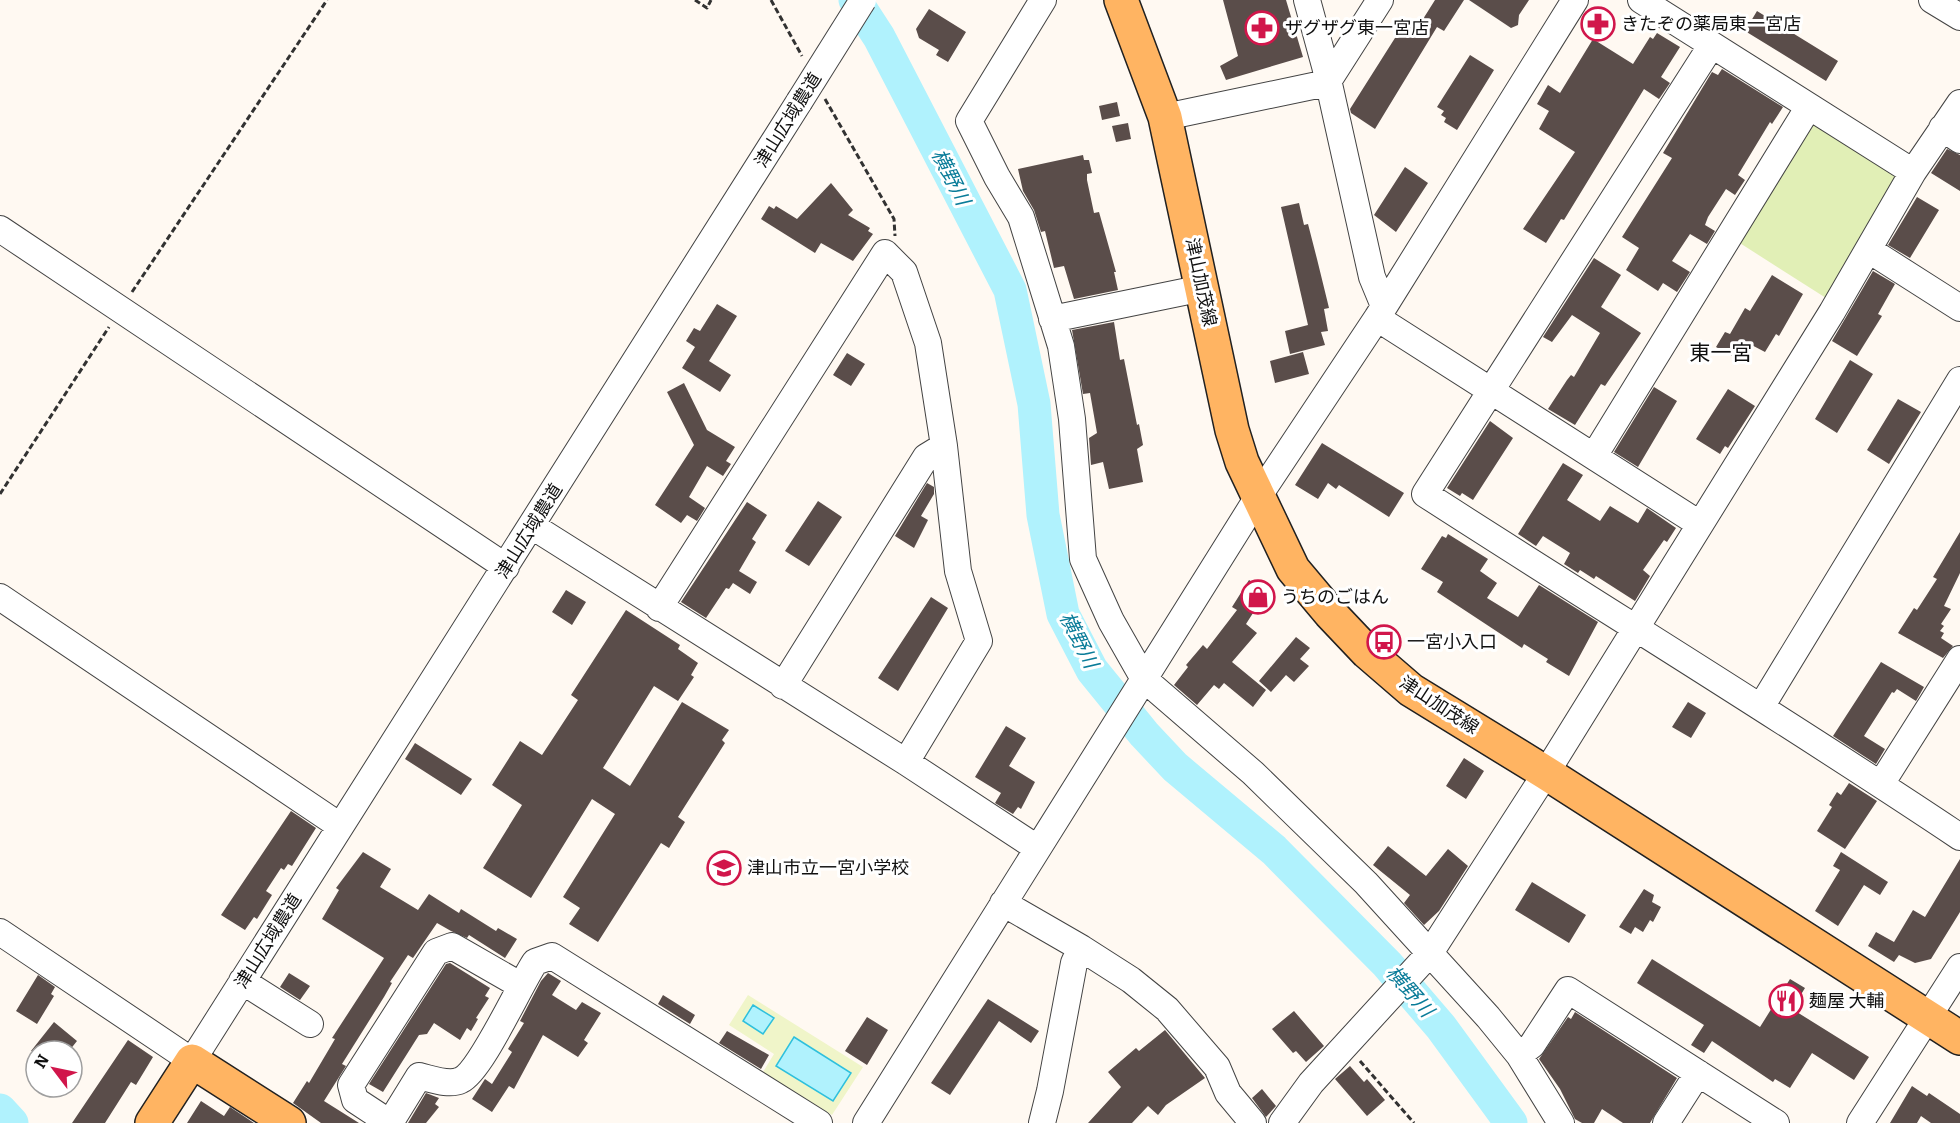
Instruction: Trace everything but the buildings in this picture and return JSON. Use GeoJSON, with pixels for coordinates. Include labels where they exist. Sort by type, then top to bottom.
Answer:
{"type":"FeatureCollection","features":[{"type":"Feature","properties":{"kind":"main road","name":"津山加茂線"},"geometry":{"type":"LineString","coordinates":[[1121,0],[1165,117],[1232,430],[1242,462],[1293,569],[1367,652],[1411,690],[1546,773],[1960,1038]]}},
{"type":"Feature","properties":{"kind":"main road"},"geometry":{"type":"LineString","coordinates":[[152,1123],[192,1061],[280,1120]]}},
{"type":"Feature","properties":{"kind":"street","name":"津山広域農道"},"geometry":{"type":"LineString","coordinates":[[192,1061],[809,95],[863,0]]}},
{"type":"Feature","properties":{"kind":"street"},"geometry":{"type":"LineString","coordinates":[[1044,0],[969,121],[997,177],[1021,217],[1061,346],[1072,419],[1083,558],[1111,621],[1143,679],[1253,773],[1366,883],[1426,959],[1519,1054],[1561,1123]]}},
{"type":"Feature","properties":{"kind":"street"},"geometry":{"type":"LineString","coordinates":[[1307,0],[1325,66],[1380,312],[1489,390],[1698,523]]}},
{"type":"Feature","properties":{"kind":"street"},"geometry":{"type":"LineString","coordinates":[[1165,117],[1327,83],[1380,0]]}},
{"type":"Feature","properties":{"kind":"street"},"geometry":{"type":"LineString","coordinates":[[866,1123],[1143,679],[1258,497],[1380,312],[1575,0]]}},
{"type":"Feature","properties":{"kind":"street"},"geometry":{"type":"LineString","coordinates":[[1641,0],[1808,108],[1913,172]]}},
{"type":"Feature","properties":{"kind":"street"},"geometry":{"type":"LineString","coordinates":[[1932,0],[1960,17]]}},
{"type":"Feature","properties":{"kind":"street"},"geometry":{"type":"LineString","coordinates":[[1711,46],[1489,390],[1425,494],[1634,629],[1761,707],[1960,837]]}},
{"type":"Feature","properties":{"kind":"street"},"geometry":{"type":"LineString","coordinates":[[1282,1123],[1311,1083],[1426,959],[1546,773],[1698,523],[1869,250],[1913,172],[1951,134],[1960,103]]}},
{"type":"Feature","properties":{"kind":"street"},"geometry":{"type":"LineString","coordinates":[[1594,456],[1808,108]]}},
{"type":"Feature","properties":{"kind":"street"},"geometry":{"type":"LineString","coordinates":[[0,229],[506,567]]}},
{"type":"Feature","properties":{"kind":"street"},"geometry":{"type":"LineString","coordinates":[[1869,250],[1960,308]]}},
{"type":"Feature","properties":{"kind":"street"},"geometry":{"type":"LineString","coordinates":[[659,608],[885,253],[904,272],[928,343],[944,446],[958,571],[979,641],[906,762]]}},
{"type":"Feature","properties":{"kind":"street"},"geometry":{"type":"LineString","coordinates":[[1052,319],[1203,288]]}},
{"type":"Feature","properties":{"kind":"street"},"geometry":{"type":"LineString","coordinates":[[1761,707],[1960,380]]}},
{"type":"Feature","properties":{"kind":"street"},"geometry":{"type":"LineString","coordinates":[[783,686],[926,457],[944,446]]}},
{"type":"Feature","properties":{"kind":"street"},"geometry":{"type":"LineString","coordinates":[[532,526],[906,762],[1037,848]]}},
{"type":"Feature","properties":{"kind":"street"},"geometry":{"type":"LineString","coordinates":[[0,597],[340,826]]}},
{"type":"Feature","properties":{"kind":"street"},"geometry":{"type":"LineString","coordinates":[[1881,784],[1960,659]]}},
{"type":"Feature","properties":{"kind":"street"},"geometry":{"type":"LineString","coordinates":[[1003,903],[1131,980],[1167,1009],[1217,1067],[1228,1093],[1253,1123]]}},
{"type":"Feature","properties":{"kind":"street"},"geometry":{"type":"LineString","coordinates":[[0,932],[192,1061]]}},
{"type":"Feature","properties":{"kind":"street"},"geometry":{"type":"LineString","coordinates":[[520,986],[452,946],[436,952],[351,1085],[356,1100],[390,1123],[419,1076],[452,1083],[463,1080],[487,1049],[535,962],[552,956],[819,1123]]}},
{"type":"Feature","properties":{"kind":"street"},"geometry":{"type":"LineString","coordinates":[[1042,1123],[1074,963],[1080,948]]}},
{"type":"Feature","properties":{"kind":"street"},"geometry":{"type":"LineString","coordinates":[[1860,1123],[1960,967]]}},
{"type":"Feature","properties":{"kind":"street"},"geometry":{"type":"LineString","coordinates":[[242,981],[310,1024]]}},
{"type":"Feature","properties":{"kind":"street"},"geometry":{"type":"LineString","coordinates":[[1519,1054],[1532,1045],[1568,990],[1776,1123]]}},
{"type":"Feature","properties":{"kind":"street"},"geometry":{"type":"LineString","coordinates":[[1666,1123],[1698,1073]]}},
{"type":"Feature","properties":{"kind":"path"},"geometry":{"type":"LineString","coordinates":[[0,494],[327,0]]}},
{"type":"Feature","properties":{"kind":"path"},"geometry":{"type":"LineString","coordinates":[[695,0],[707,8],[711,0]]}},
{"type":"Feature","properties":{"kind":"path"},"geometry":{"type":"LineString","coordinates":[[771,0],[804,59]]}},
{"type":"Feature","properties":{"kind":"path"},"geometry":{"type":"LineString","coordinates":[[809,95],[894,219],[895,237],[885,253]]}},
{"type":"Feature","properties":{"kind":"path"},"geometry":{"type":"LineString","coordinates":[[1349,1041],[1414,1123]]}},
{"type":"Feature","properties":{"kind":"green space"},"geometry":{"type":"Polygon","coordinates":[[[1817,123],[1895,172],[1897,185],[1826,298],[1735,240],[1804,129],[1817,123]]]}},
{"type":"Feature","properties":{"kind":"green space"},"geometry":{"type":"Polygon","coordinates":[[[748,995],[863,1067],[832,1115],[763,1072],[774,1054],[729,1025],[748,995]]]}},
{"type":"Feature","properties":{"kind":"water"},"geometry":{"type":"Polygon","coordinates":[[[753,1005],[774,1018],[763,1034],[743,1021],[753,1005]]]}},
{"type":"Feature","properties":{"kind":"water"},"geometry":{"type":"Polygon","coordinates":[[[794,1037],[851,1073],[833,1101],[776,1066],[794,1037]]]}},
{"type":"Feature","properties":{"kind":"waterway","name":"横野川"},"geometry":{"type":"LineString","coordinates":[[855,0],[879,37],[1010,290],[1034,404],[1043,515],[1063,614],[1092,670],[1144,734],[1175,767],[1274,850],[1387,964],[1441,1027],[1511,1123]]}},
{"type":"Feature","properties":{"kind":"waterway"},"geometry":{"type":"LineString","coordinates":[[0,1110],[12,1123]]}},
{"type":"Feature","properties":{"kind":"place","name":"きたぞの薬局東一宮店"},"geometry":{"type":"Point","coordinates":[1598,24]}},
{"type":"Feature","properties":{"kind":"place","name":"ザグザグ東一宮店"},"geometry":{"type":"Point","coordinates":[1262,28]}},
{"type":"Feature","properties":{"kind":"place","name":"うちのごはん"},"geometry":{"type":"Point","coordinates":[1258,597]}},
{"type":"Feature","properties":{"kind":"place","name":"一宮小入口"},"geometry":{"type":"Point","coordinates":[1384,642]}},
{"type":"Feature","properties":{"kind":"place","name":"津山市立一宮小学校"},"geometry":{"type":"Point","coordinates":[724,868]}},
{"type":"Feature","properties":{"kind":"place","name":"麺屋 大輔"},"geometry":{"type":"Point","coordinates":[1786,1001]}},
{"type":"Feature","properties":{"kind":"district","name":"東一宮"},"geometry":{"type":"Point","coordinates":[1721,353]}}]}
